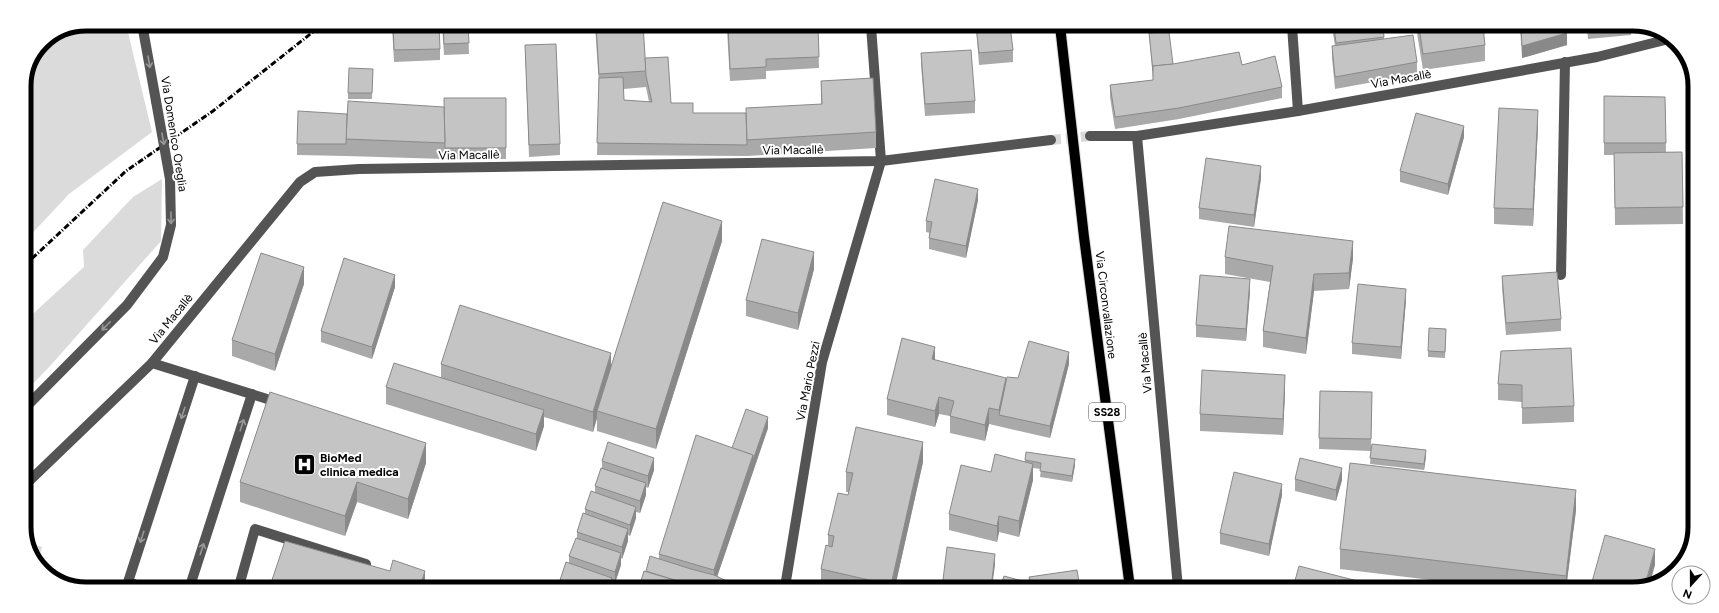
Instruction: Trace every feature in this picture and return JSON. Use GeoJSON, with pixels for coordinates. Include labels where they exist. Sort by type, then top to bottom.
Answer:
{"type":"FeatureCollection","features":[{"type":"Feature","properties":{"kind":"main road","name":"Via Circonvallazione"},"geometry":{"type":"LineString","coordinates":[[1061,31],[1084,237],[1129,582]]}},
{"type":"Feature","properties":{"kind":"street","name":"Via Domenico Oreglia"},"geometry":{"type":"LineString","coordinates":[[31,402],[126,305],[163,257],[171,225],[170,179],[143,31]]}},
{"type":"Feature","properties":{"kind":"street"},"geometry":{"type":"LineString","coordinates":[[871,31],[881,161]]}},
{"type":"Feature","properties":{"kind":"street"},"geometry":{"type":"LineString","coordinates":[[1292,31],[1298,111]]}},
{"type":"Feature","properties":{"kind":"street","name":"Via Macallè"},"geometry":{"type":"LineString","coordinates":[[1090,136],[1136,136],[1298,111],[1597,57],[1663,40]]}},
{"type":"Feature","properties":{"kind":"street"},"geometry":{"type":"LineString","coordinates":[[1561,274],[1565,62]]}},
{"type":"Feature","properties":{"kind":"street","name":"Via Macallè"},"geometry":{"type":"LineString","coordinates":[[1136,136],[1177,582]]}},
{"type":"Feature","properties":{"kind":"street","name":"Via Macallè"},"geometry":{"type":"LineString","coordinates":[[31,479],[152,363],[300,182],[315,172],[359,169],[881,161],[1051,140]]}},
{"type":"Feature","properties":{"kind":"street","name":"Via Mario Pezzi"},"geometry":{"type":"LineString","coordinates":[[786,582],[822,362],[881,161]]}},
{"type":"Feature","properties":{"kind":"street"},"geometry":{"type":"LineString","coordinates":[[152,363],[289,406]]}},
{"type":"Feature","properties":{"kind":"street"},"geometry":{"type":"LineString","coordinates":[[128,582],[195,376]]}},
{"type":"Feature","properties":{"kind":"street"},"geometry":{"type":"LineString","coordinates":[[191,582],[252,394]]}},
{"type":"Feature","properties":{"kind":"street"},"geometry":{"type":"LineString","coordinates":[[240,582],[255,529],[366,564]]}},
{"type":"Feature","properties":{"kind":"shaded area"},"geometry":{"type":"Polygon","coordinates":[[[86,31],[128,31],[152,132],[69,194],[31,235],[31,86],[35,65],[40,55],[47,47],[55,40],[65,35],[86,31]]]}},
{"type":"Feature","properties":{"kind":"shaded area"},"geometry":{"type":"Polygon","coordinates":[[[162,179],[161,241],[31,386],[31,316],[84,267],[83,250],[133,197],[162,179]]]}},
{"type":"Feature","properties":{"kind":"shaded area"},"geometry":{"type":"Polygon","coordinates":[[[34,545],[42,547],[39,556],[34,545]]]}},
{"type":"Feature","properties":{"kind":"building"},"geometry":{"type":"Polygon","coordinates":[[[393,31],[439,31],[440,49],[394,50],[393,31]]]}},
{"type":"Feature","properties":{"kind":"building"},"geometry":{"type":"Polygon","coordinates":[[[443,31],[468,31],[469,43],[444,44],[443,31]]]}},
{"type":"Feature","properties":{"kind":"building"},"geometry":{"type":"Polygon","coordinates":[[[596,31],[643,31],[646,71],[599,74],[596,31]]]}},
{"type":"Feature","properties":{"kind":"building"},"geometry":{"type":"Polygon","coordinates":[[[728,31],[818,31],[819,57],[766,59],[766,67],[730,69],[728,31]]]}},
{"type":"Feature","properties":{"kind":"building"},"geometry":{"type":"Polygon","coordinates":[[[977,31],[1011,31],[1013,50],[979,53],[977,31]]]}},
{"type":"Feature","properties":{"kind":"building"},"geometry":{"type":"Polygon","coordinates":[[[1334,31],[1383,31],[1384,37],[1336,43],[1334,31]]]}},
{"type":"Feature","properties":{"kind":"building"},"geometry":{"type":"Polygon","coordinates":[[[1420,31],[1483,31],[1485,45],[1423,54],[1420,31]]]}},
{"type":"Feature","properties":{"kind":"building"},"geometry":{"type":"Polygon","coordinates":[[[1521,31],[1567,31],[1567,33],[1522,46],[1521,31]]]}},
{"type":"Feature","properties":{"kind":"building"},"geometry":{"type":"Polygon","coordinates":[[[1169,32],[1173,64],[1153,66],[1153,71],[1149,33],[1169,32]]]}},
{"type":"Feature","properties":{"kind":"building"},"geometry":{"type":"Polygon","coordinates":[[[1413,35],[1417,62],[1335,77],[1332,46],[1413,35]]]}},
{"type":"Feature","properties":{"kind":"building"},"geometry":{"type":"Polygon","coordinates":[[[556,44],[560,144],[529,145],[525,45],[556,44]]]}},
{"type":"Feature","properties":{"kind":"building"},"geometry":{"type":"Polygon","coordinates":[[[971,50],[975,101],[925,104],[921,53],[971,50]]]}},
{"type":"Feature","properties":{"kind":"building"},"geometry":{"type":"Polygon","coordinates":[[[1239,52],[1242,65],[1275,56],[1282,87],[1179,108],[1115,117],[1110,85],[1153,80],[1153,66],[1173,64],[1239,52]]]}},
{"type":"Feature","properties":{"kind":"building"},"geometry":{"type":"Polygon","coordinates":[[[668,57],[671,103],[693,103],[693,113],[746,113],[747,145],[597,143],[599,78],[623,77],[624,100],[652,102],[646,76],[645,58],[668,57]]]}},
{"type":"Feature","properties":{"kind":"building"},"geometry":{"type":"Polygon","coordinates":[[[349,68],[373,69],[372,93],[348,93],[349,68]]]}},
{"type":"Feature","properties":{"kind":"building"},"geometry":{"type":"Polygon","coordinates":[[[873,78],[876,132],[747,140],[746,108],[822,104],[821,81],[873,78]]]}},
{"type":"Feature","properties":{"kind":"building"},"geometry":{"type":"Polygon","coordinates":[[[1604,96],[1665,97],[1666,143],[1604,143],[1604,96]]]}},
{"type":"Feature","properties":{"kind":"building"},"geometry":{"type":"Polygon","coordinates":[[[444,98],[506,98],[506,148],[445,148],[444,98]]]}},
{"type":"Feature","properties":{"kind":"building"},"geometry":{"type":"Polygon","coordinates":[[[348,101],[444,107],[445,143],[346,139],[348,101]]]}},
{"type":"Feature","properties":{"kind":"building"},"geometry":{"type":"Polygon","coordinates":[[[1499,108],[1538,110],[1533,209],[1494,208],[1499,108]]]}},
{"type":"Feature","properties":{"kind":"building"},"geometry":{"type":"Polygon","coordinates":[[[298,111],[347,114],[346,144],[297,144],[298,111]]]}},
{"type":"Feature","properties":{"kind":"building"},"geometry":{"type":"Polygon","coordinates":[[[1416,113],[1464,126],[1448,184],[1400,171],[1416,113]]]}},
{"type":"Feature","properties":{"kind":"building"},"geometry":{"type":"Polygon","coordinates":[[[1682,152],[1683,207],[1615,208],[1614,153],[1682,152]]]}},
{"type":"Feature","properties":{"kind":"building"},"geometry":{"type":"Polygon","coordinates":[[[1206,158],[1261,166],[1254,215],[1199,208],[1206,158]]]}},
{"type":"Feature","properties":{"kind":"building"},"geometry":{"type":"Polygon","coordinates":[[[935,179],[978,189],[966,246],[929,238],[932,222],[926,221],[935,179]]]}},
{"type":"Feature","properties":{"kind":"building"},"geometry":{"type":"Polygon","coordinates":[[[663,202],[722,221],[656,429],[597,411],[663,202]]]}},
{"type":"Feature","properties":{"kind":"building"},"geometry":{"type":"Polygon","coordinates":[[[1229,226],[1353,241],[1349,273],[1314,274],[1306,338],[1263,331],[1273,266],[1225,257],[1229,226]]]}},
{"type":"Feature","properties":{"kind":"building"},"geometry":{"type":"Polygon","coordinates":[[[762,239],[814,252],[798,313],[746,300],[762,239]]]}},
{"type":"Feature","properties":{"kind":"building"},"geometry":{"type":"Polygon","coordinates":[[[261,253],[304,267],[275,354],[232,340],[261,253]]]}},
{"type":"Feature","properties":{"kind":"building"},"geometry":{"type":"Polygon","coordinates":[[[344,258],[395,275],[372,347],[321,331],[344,258]]]}},
{"type":"Feature","properties":{"kind":"building"},"geometry":{"type":"Polygon","coordinates":[[[1557,272],[1561,319],[1506,323],[1502,276],[1557,272]]]}},
{"type":"Feature","properties":{"kind":"building"},"geometry":{"type":"Polygon","coordinates":[[[1200,275],[1250,279],[1246,329],[1196,325],[1200,275]]]}},
{"type":"Feature","properties":{"kind":"building"},"geometry":{"type":"Polygon","coordinates":[[[1358,284],[1406,289],[1401,347],[1352,343],[1358,284]]]}},
{"type":"Feature","properties":{"kind":"building"},"geometry":{"type":"Polygon","coordinates":[[[460,305],[611,353],[593,412],[441,364],[460,305]]]}},
{"type":"Feature","properties":{"kind":"building"},"geometry":{"type":"Polygon","coordinates":[[[1429,328],[1446,329],[1445,352],[1428,351],[1429,328]]]}},
{"type":"Feature","properties":{"kind":"building"},"geometry":{"type":"Polygon","coordinates":[[[902,338],[935,347],[932,359],[1006,378],[999,410],[989,408],[985,425],[950,416],[954,401],[939,397],[935,411],[887,399],[902,338]]]}},
{"type":"Feature","properties":{"kind":"building"},"geometry":{"type":"Polygon","coordinates":[[[1029,341],[1069,352],[1050,426],[999,415],[1007,377],[1018,378],[1029,341]]]}},
{"type":"Feature","properties":{"kind":"building"},"geometry":{"type":"Polygon","coordinates":[[[1571,348],[1574,406],[1522,408],[1522,385],[1498,384],[1501,351],[1571,348]]]}},
{"type":"Feature","properties":{"kind":"building"},"geometry":{"type":"Polygon","coordinates":[[[394,363],[544,410],[536,434],[386,387],[394,363]]]}},
{"type":"Feature","properties":{"kind":"building"},"geometry":{"type":"Polygon","coordinates":[[[1202,370],[1285,375],[1283,419],[1200,414],[1202,370]]]}},
{"type":"Feature","properties":{"kind":"building"},"geometry":{"type":"Polygon","coordinates":[[[1320,391],[1372,392],[1371,439],[1319,438],[1320,391]]]}},
{"type":"Feature","properties":{"kind":"building"},"geometry":{"type":"Polygon","coordinates":[[[270,392],[426,443],[408,499],[357,482],[345,516],[240,482],[270,392]]]}},
{"type":"Feature","properties":{"kind":"building"},"geometry":{"type":"Polygon","coordinates":[[[746,409],[768,417],[753,460],[753,455],[732,448],[746,409]]]}},
{"type":"Feature","properties":{"kind":"building"},"geometry":{"type":"Polygon","coordinates":[[[856,427],[923,442],[892,582],[878,582],[821,569],[826,545],[832,547],[834,536],[828,535],[838,493],[848,495],[853,473],[846,472],[856,427]]]}},
{"type":"Feature","properties":{"kind":"building"},"geometry":{"type":"Polygon","coordinates":[[[696,435],[753,455],[714,570],[659,554],[696,435]]]}},
{"type":"Feature","properties":{"kind":"building"},"geometry":{"type":"Polygon","coordinates":[[[608,442],[654,458],[648,476],[602,461],[608,442]]]}},
{"type":"Feature","properties":{"kind":"building"},"geometry":{"type":"Polygon","coordinates":[[[1372,444],[1426,450],[1424,464],[1370,458],[1372,444]]]}},
{"type":"Feature","properties":{"kind":"building"},"geometry":{"type":"Polygon","coordinates":[[[1026,452],[1075,459],[1072,476],[1040,471],[1041,463],[1025,460],[1026,452]]]}},
{"type":"Feature","properties":{"kind":"building"},"geometry":{"type":"Polygon","coordinates":[[[995,454],[1033,464],[1019,521],[999,516],[997,526],[949,514],[961,465],[991,472],[995,454]]]}},
{"type":"Feature","properties":{"kind":"building"},"geometry":{"type":"Polygon","coordinates":[[[1300,458],[1342,468],[1336,490],[1295,479],[1300,458]]]}},
{"type":"Feature","properties":{"kind":"building"},"geometry":{"type":"Polygon","coordinates":[[[1350,463],[1576,490],[1566,576],[1340,549],[1350,463]]]}},
{"type":"Feature","properties":{"kind":"building"},"geometry":{"type":"Polygon","coordinates":[[[601,468],[646,483],[640,501],[595,486],[601,468]]]}},
{"type":"Feature","properties":{"kind":"building"},"geometry":{"type":"Polygon","coordinates":[[[1234,472],[1282,484],[1269,544],[1220,533],[1234,472]]]}},
{"type":"Feature","properties":{"kind":"building"},"geometry":{"type":"Polygon","coordinates":[[[591,491],[636,507],[630,525],[585,509],[591,491]]]}},
{"type":"Feature","properties":{"kind":"building"},"geometry":{"type":"Polygon","coordinates":[[[583,513],[628,529],[622,547],[577,532],[583,513]]]}},
{"type":"Feature","properties":{"kind":"building"},"geometry":{"type":"Polygon","coordinates":[[[1605,535],[1655,549],[1646,580],[1640,582],[1592,582],[1605,535]]]}},
{"type":"Feature","properties":{"kind":"building"},"geometry":{"type":"Polygon","coordinates":[[[576,538],[621,553],[615,572],[569,556],[576,538]]]}},
{"type":"Feature","properties":{"kind":"building"},"geometry":{"type":"Polygon","coordinates":[[[285,541],[390,571],[393,560],[425,571],[421,582],[271,582],[285,541]]]}},
{"type":"Feature","properties":{"kind":"building"},"geometry":{"type":"Polygon","coordinates":[[[947,547],[995,554],[992,582],[943,582],[947,547]]]}},
{"type":"Feature","properties":{"kind":"building"},"geometry":{"type":"Polygon","coordinates":[[[650,556],[714,575],[729,582],[681,582],[646,571],[650,556]]]}},
{"type":"Feature","properties":{"kind":"building"},"geometry":{"type":"Polygon","coordinates":[[[566,562],[612,578],[611,582],[566,582],[560,580],[566,562]]]}},
{"type":"Feature","properties":{"kind":"building"},"geometry":{"type":"Polygon","coordinates":[[[1299,566],[1362,582],[1295,582],[1299,566]]]}},
{"type":"Feature","properties":{"kind":"building"},"geometry":{"type":"Polygon","coordinates":[[[1077,570],[1079,582],[1030,582],[1029,577],[1077,570]]]}},
{"type":"Feature","properties":{"kind":"building"},"geometry":{"type":"Polygon","coordinates":[[[644,571],[681,582],[641,582],[644,571]]]}},
{"type":"Feature","properties":{"kind":"building"},"geometry":{"type":"Polygon","coordinates":[[[1004,576],[1026,582],[1002,582],[1004,576]]]}},
{"type":"Feature","properties":{"kind":"tunnel"},"geometry":{"type":"LineString","coordinates":[[1051,140],[1090,136]]}},
{"type":"Feature","properties":{"kind":"railway"},"geometry":{"type":"LineString","coordinates":[[31,259],[126,171],[213,111],[314,31]]}},
{"type":"Feature","properties":{"kind":"place","name":"BioMed clinica medica"},"geometry":{"type":"Point","coordinates":[305,465]}}]}
